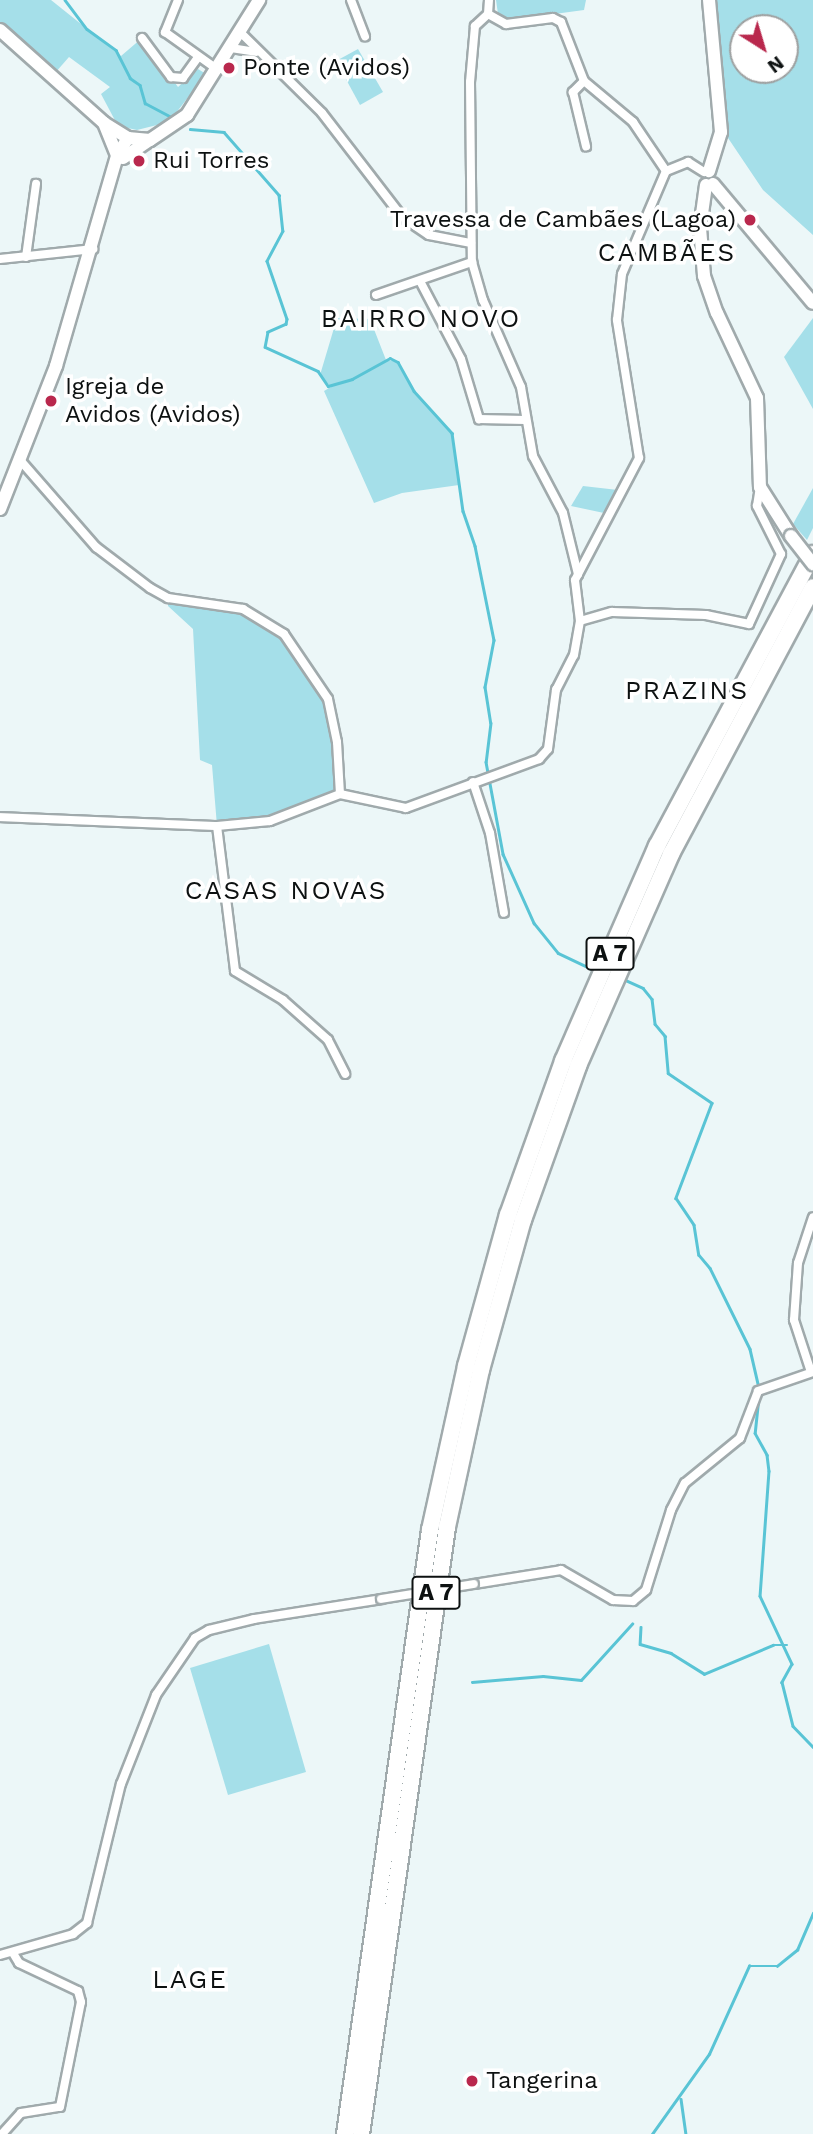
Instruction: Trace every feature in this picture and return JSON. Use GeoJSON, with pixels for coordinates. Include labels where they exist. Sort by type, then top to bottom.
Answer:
{"type":"FeatureCollection","features":[{"type":"Feature","properties":{"kind":"highway","name":"A 7"},"geometry":{"type":"LineString","coordinates":[[345,2134],[430,1530],[466,1366],[508,1215],[664,850],[813,554]]}},
{"type":"Feature","properties":{"kind":"highway","name":"A 7"},"geometry":{"type":"LineString","coordinates":[[664,850],[813,587]]}},
{"type":"Feature","properties":{"kind":"highway","name":"A 7"},"geometry":{"type":"LineString","coordinates":[[361,2134],[447,1527],[481,1370],[571,1063]]}},
{"type":"Feature","properties":{"kind":"main road"},"geometry":{"type":"LineString","coordinates":[[120,157],[187,115],[218,70],[259,0]]}},
{"type":"Feature","properties":{"kind":"main road"},"geometry":{"type":"LineString","coordinates":[[709,0],[721,132],[708,178],[699,228],[701,260],[716,313],[757,398],[760,487],[791,536],[813,564]]}},
{"type":"Feature","properties":{"kind":"main road"},"geometry":{"type":"LineString","coordinates":[[0,30],[104,123],[128,138],[150,140]]}},
{"type":"Feature","properties":{"kind":"main road"},"geometry":{"type":"LineString","coordinates":[[104,123],[120,157]]}},
{"type":"Feature","properties":{"kind":"main road"},"geometry":{"type":"LineString","coordinates":[[0,509],[20,460],[93,249],[114,175],[128,138]]}},
{"type":"Feature","properties":{"kind":"main road"},"geometry":{"type":"LineString","coordinates":[[708,178],[813,303]]}},
{"type":"Feature","properties":{"kind":"street"},"geometry":{"type":"LineString","coordinates":[[178,0],[165,32],[218,70]]}},
{"type":"Feature","properties":{"kind":"street"},"geometry":{"type":"LineString","coordinates":[[351,0],[365,36]]}},
{"type":"Feature","properties":{"kind":"street"},"geometry":{"type":"LineString","coordinates":[[489,0],[488,14],[475,26],[470,82],[471,262],[483,300],[521,387],[525,420],[538,470],[563,513],[578,574]]}},
{"type":"Feature","properties":{"kind":"street"},"geometry":{"type":"LineString","coordinates":[[488,14],[506,24],[553,18],[561,22],[584,81],[633,122],[666,171]]}},
{"type":"Feature","properties":{"kind":"street"},"geometry":{"type":"LineString","coordinates":[[240,32],[256,52],[322,113],[402,218],[429,235],[471,243]]}},
{"type":"Feature","properties":{"kind":"street"},"geometry":{"type":"LineString","coordinates":[[142,38],[171,77],[183,78],[198,57]]}},
{"type":"Feature","properties":{"kind":"street"},"geometry":{"type":"LineString","coordinates":[[231,48],[256,52]]}},
{"type":"Feature","properties":{"kind":"street"},"geometry":{"type":"LineString","coordinates":[[584,81],[573,92],[586,146]]}},
{"type":"Feature","properties":{"kind":"street"},"geometry":{"type":"LineString","coordinates":[[0,817],[217,825],[270,821],[340,794],[406,808],[539,759],[548,749],[556,690],[574,655],[580,621],[574,585],[639,458],[617,291],[666,171],[688,162],[708,178]]}},
{"type":"Feature","properties":{"kind":"street"},"geometry":{"type":"LineString","coordinates":[[26,257],[36,184]]}},
{"type":"Feature","properties":{"kind":"street"},"geometry":{"type":"LineString","coordinates":[[0,260],[93,249]]}},
{"type":"Feature","properties":{"kind":"street"},"geometry":{"type":"LineString","coordinates":[[376,295],[471,262]]}},
{"type":"Feature","properties":{"kind":"street"},"geometry":{"type":"LineString","coordinates":[[420,281],[461,359],[479,419],[525,420]]}},
{"type":"Feature","properties":{"kind":"street"},"geometry":{"type":"LineString","coordinates":[[20,460],[96,547],[150,588],[169,598],[243,608],[284,634],[328,699],[337,741],[340,794]]}},
{"type":"Feature","properties":{"kind":"street"},"geometry":{"type":"LineString","coordinates":[[580,621],[612,612],[706,615],[748,624],[780,558],[757,506],[760,487]]}},
{"type":"Feature","properties":{"kind":"street"},"geometry":{"type":"LineString","coordinates":[[473,782],[490,833],[504,913]]}},
{"type":"Feature","properties":{"kind":"street"},"geometry":{"type":"LineString","coordinates":[[217,825],[235,971],[283,1000],[328,1040],[345,1074]]}},
{"type":"Feature","properties":{"kind":"street"},"geometry":{"type":"LineString","coordinates":[[0,1955],[73,1934],[87,1923],[121,1784],[156,1695],[195,1638],[209,1630],[254,1619],[561,1570],[613,1600],[634,1601],[646,1590],[671,1510],[685,1483],[740,1437],[758,1391],[812,1372],[794,1320],[798,1263],[813,1217]]}},
{"type":"Feature","properties":{"kind":"street"},"geometry":{"type":"LineString","coordinates":[[2,2134],[21,2113],[60,2107],[81,2002],[78,1990],[19,1963],[13,1953]]}},
{"type":"Feature","properties":{"kind":"shaded area"},"geometry":{"type":"Polygon","coordinates":[[[0,0],[51,0],[121,56],[142,38],[178,87],[198,69],[206,74],[169,122],[137,130],[118,126],[101,94],[110,87],[69,57],[55,73],[0,23],[0,0]]]}},
{"type":"Feature","properties":{"kind":"shaded area"},"geometry":{"type":"Polygon","coordinates":[[[496,0],[586,0],[584,10],[510,20],[498,14],[496,0]]]}},
{"type":"Feature","properties":{"kind":"shaded area"},"geometry":{"type":"Polygon","coordinates":[[[714,0],[813,0],[813,235],[763,190],[726,135],[714,0]]]}},
{"type":"Feature","properties":{"kind":"shaded area"},"geometry":{"type":"Polygon","coordinates":[[[358,49],[383,92],[360,105],[336,61],[358,49]]]}},
{"type":"Feature","properties":{"kind":"shaded area"},"geometry":{"type":"Polygon","coordinates":[[[337,318],[370,319],[386,360],[398,362],[414,391],[452,433],[459,485],[402,493],[374,503],[324,391],[331,387],[320,375],[337,318]]]}},
{"type":"Feature","properties":{"kind":"shaded area"},"geometry":{"type":"Polygon","coordinates":[[[813,318],[813,409],[784,357],[813,318]]]}},
{"type":"Feature","properties":{"kind":"shaded area"},"geometry":{"type":"Polygon","coordinates":[[[583,486],[618,490],[604,513],[571,506],[583,486]]]}},
{"type":"Feature","properties":{"kind":"shaded area"},"geometry":{"type":"Polygon","coordinates":[[[813,488],[813,528],[807,540],[793,524],[813,488]]]}},
{"type":"Feature","properties":{"kind":"shaded area"},"geometry":{"type":"Polygon","coordinates":[[[168,598],[243,609],[284,634],[328,699],[340,794],[270,821],[217,826],[212,765],[200,760],[193,629],[168,606],[168,598]]]}},
{"type":"Feature","properties":{"kind":"shaded area"},"geometry":{"type":"Polygon","coordinates":[[[269,1644],[306,1772],[228,1795],[190,1668],[269,1644]]]}},
{"type":"Feature","properties":{"kind":"waterway"},"geometry":{"type":"LineString","coordinates":[[65,0],[87,29],[116,50],[130,78],[140,85],[145,103],[171,117]]}},
{"type":"Feature","properties":{"kind":"waterway"},"geometry":{"type":"LineString","coordinates":[[190,129],[224,132],[279,195],[283,231],[267,261],[287,319],[286,324],[268,332],[265,347],[318,371],[328,386],[352,379],[390,358],[398,362],[414,391],[452,433],[463,511],[475,546],[494,640],[485,687],[491,723],[486,762],[503,854],[534,923],[558,953],[596,971]]}},
{"type":"Feature","properties":{"kind":"waterway"},"geometry":{"type":"LineString","coordinates":[[623,979],[643,988],[652,999],[655,1024],[665,1036],[668,1073],[712,1103],[676,1198],[694,1225],[699,1255],[710,1268],[750,1349],[758,1384]]}},
{"type":"Feature","properties":{"kind":"waterway"},"geometry":{"type":"LineString","coordinates":[[759,1397],[755,1433],[767,1455],[769,1471],[760,1596],[792,1664],[782,1682],[793,1726],[813,1747]]}},
{"type":"Feature","properties":{"kind":"waterway"},"geometry":{"type":"LineString","coordinates":[[472,1682],[543,1676],[581,1680],[632,1624]]}},
{"type":"Feature","properties":{"kind":"waterway"},"geometry":{"type":"LineString","coordinates":[[641,1627],[640,1644],[671,1653],[704,1674],[773,1645],[787,1645]]}},
{"type":"Feature","properties":{"kind":"waterway"},"geometry":{"type":"LineString","coordinates":[[652,2134],[709,2054],[749,1966],[777,1966],[797,1950],[813,1913]]}},
{"type":"Feature","properties":{"kind":"waterway"},"geometry":{"type":"LineString","coordinates":[[681,2099],[686,2134]]}},
{"type":"Feature","properties":{"kind":"place","name":"Ponte (Avidos)"},"geometry":{"type":"Point","coordinates":[229,68]}},
{"type":"Feature","properties":{"kind":"place","name":"Rui Torres"},"geometry":{"type":"Point","coordinates":[139,161]}},
{"type":"Feature","properties":{"kind":"place","name":"Travessa de Cambães (Lagoa)"},"geometry":{"type":"Point","coordinates":[750,220]}},
{"type":"Feature","properties":{"kind":"place","name":"Igreja de Avidos (Avidos)"},"geometry":{"type":"Point","coordinates":[51,401]}},
{"type":"Feature","properties":{"kind":"place","name":"Tangerina"},"geometry":{"type":"Point","coordinates":[472,2081]}},
{"type":"Feature","properties":{"kind":"district","name":"CAMBÃES"},"geometry":{"type":"Point","coordinates":[667,253]}},
{"type":"Feature","properties":{"kind":"district","name":"BAIRRO NOVO"},"geometry":{"type":"Point","coordinates":[421,319]}},
{"type":"Feature","properties":{"kind":"district","name":"PRAZINS"},"geometry":{"type":"Point","coordinates":[687,691]}},
{"type":"Feature","properties":{"kind":"district","name":"CASAS NOVAS"},"geometry":{"type":"Point","coordinates":[286,891]}},
{"type":"Feature","properties":{"kind":"district","name":"LAGE"},"geometry":{"type":"Point","coordinates":[190,1980]}}]}
